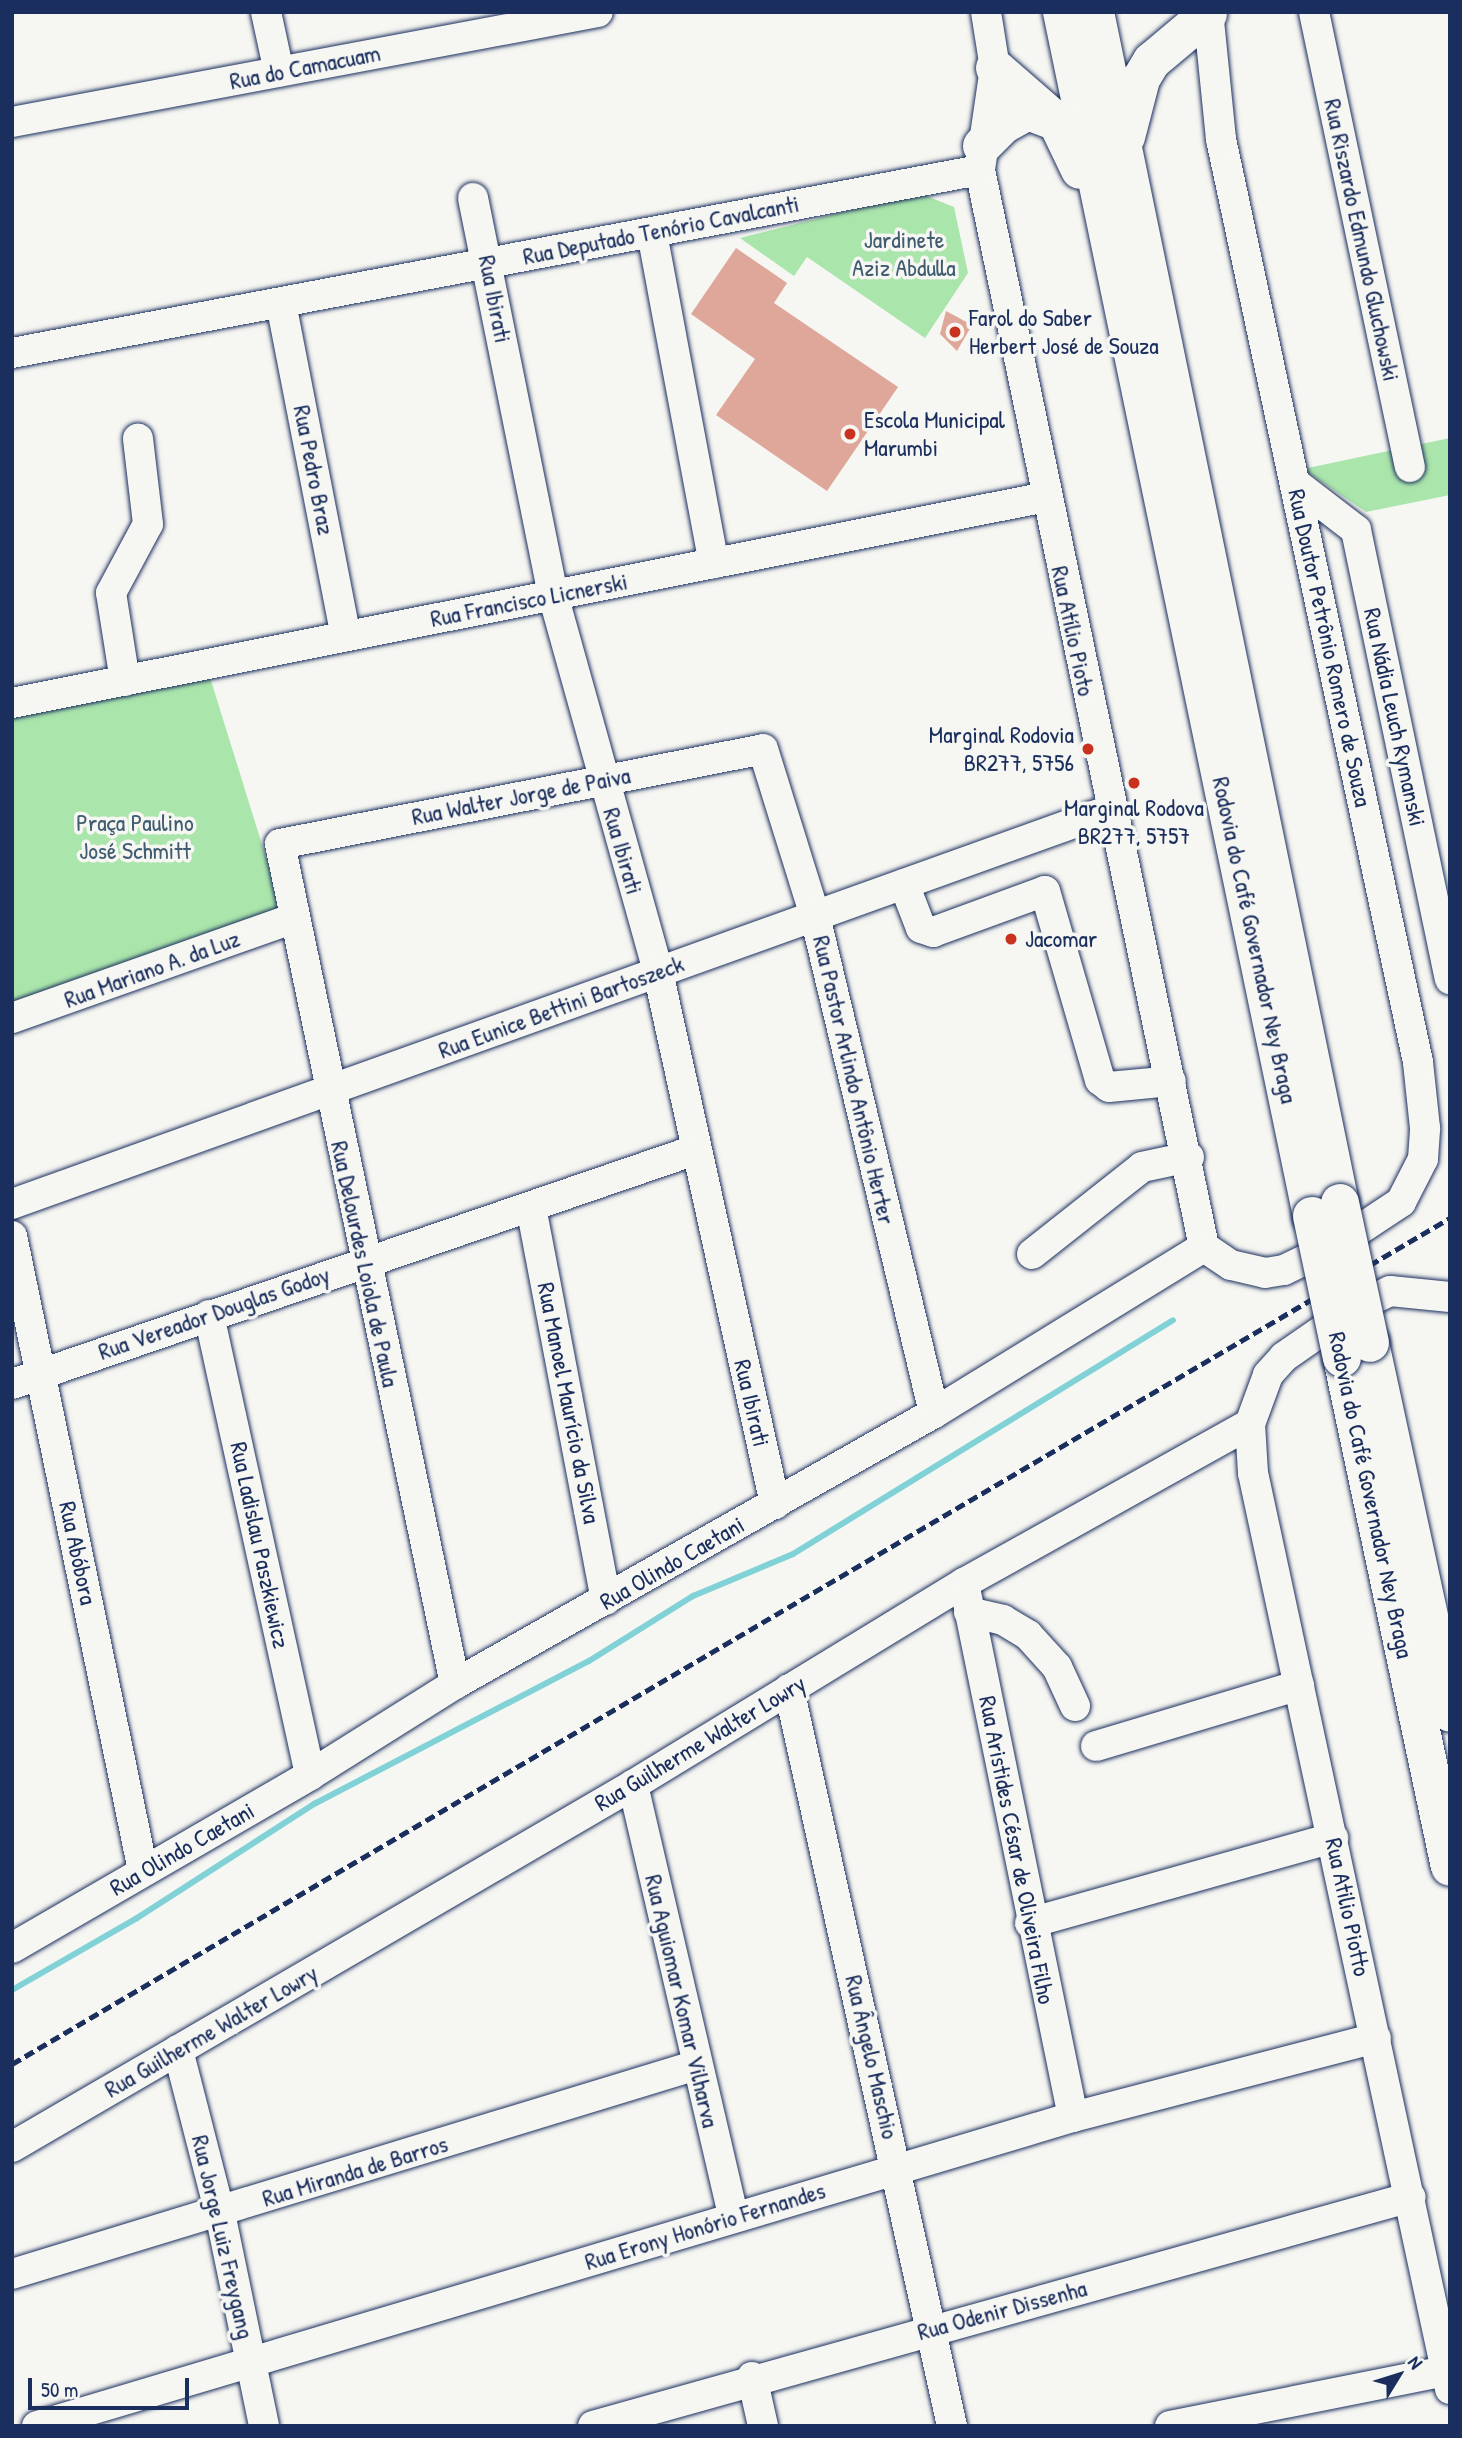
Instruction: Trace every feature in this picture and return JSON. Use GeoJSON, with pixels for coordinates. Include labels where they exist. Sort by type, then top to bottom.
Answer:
{"type":"FeatureCollection","features":[{"type":"Feature","properties":{"kind":"highway","name":"Rodovia do Café Governador Ney Braga"},"geometry":{"type":"LineString","coordinates":[[1062,12],[1111,249],[1356,1350],[1450,1867]]}},
{"type":"Feature","properties":{"kind":"highway","name":"Rodovia do Café Governador Ney Braga"},"geometry":{"type":"LineString","coordinates":[[1096,12],[1326,1209]]}},
{"type":"Feature","properties":{"kind":"highway"},"geometry":{"type":"LineString","coordinates":[[1124,149],[1146,70],[1168,43],[1209,13]]}},
{"type":"Feature","properties":{"kind":"highway"},"geometry":{"type":"LineString","coordinates":[[996,68],[1056,122],[1111,249]]}},
{"type":"Feature","properties":{"kind":"highway"},"geometry":{"type":"LineString","coordinates":[[981,158],[1003,125],[1028,111],[1056,122]]}},
{"type":"Feature","properties":{"kind":"highway","name":"Rodovia do Café Governador Ney Braga"},"geometry":{"type":"LineString","coordinates":[[1356,1350],[1450,1712]]}},
{"type":"Feature","properties":{"kind":"street"},"geometry":{"type":"LineString","coordinates":[[266,12],[279,72]]}},
{"type":"Feature","properties":{"kind":"street","name":"Rua do Camacuam"},"geometry":{"type":"LineString","coordinates":[[12,122],[598,12]]}},
{"type":"Feature","properties":{"kind":"street","name":"Rua Atílio Pioto"},"geometry":{"type":"LineString","coordinates":[[986,12],[996,68],[981,158],[1110,810],[1189,1157],[1204,1247]]}},
{"type":"Feature","properties":{"kind":"street","name":"Rua Riszardo Edmundo Gluchowski"},"geometry":{"type":"LineString","coordinates":[[1314,12],[1410,467]]}},
{"type":"Feature","properties":{"kind":"street","name":"Rua Doutor Petrônio Romero de Souza"},"geometry":{"type":"LineString","coordinates":[[1204,1247],[1231,1265],[1265,1273],[1284,1270],[1336,1245],[1386,1216],[1413,1184],[1423,1159],[1424,1107],[1221,139],[1209,13]]}},
{"type":"Feature","properties":{"kind":"street","name":"Rua Deputado Tenório Cavalcanti"},"geometry":{"type":"LineString","coordinates":[[12,353],[652,233],[981,158]]}},
{"type":"Feature","properties":{"kind":"street","name":"Rua Ibirati"},"geometry":{"type":"LineString","coordinates":[[473,198],[553,595],[602,780],[658,972],[775,1504]]}},
{"type":"Feature","properties":{"kind":"street"},"geometry":{"type":"LineString","coordinates":[[652,233],[714,563]]}},
{"type":"Feature","properties":{"kind":"street","name":"Rua Pedro Braz"},"geometry":{"type":"LineString","coordinates":[[281,303],[346,636]]}},
{"type":"Feature","properties":{"kind":"street"},"geometry":{"type":"LineString","coordinates":[[125,681],[111,593],[148,524],[138,439]]}},
{"type":"Feature","properties":{"kind":"street","name":"Rua Nádia Leuch Rymanski"},"geometry":{"type":"LineString","coordinates":[[1295,483],[1356,530],[1450,979]]}},
{"type":"Feature","properties":{"kind":"street","name":"Rua Francisco Licnerski"},"geometry":{"type":"LineString","coordinates":[[12,703],[1046,497]]}},
{"type":"Feature","properties":{"kind":"street","name":"Rua Walter Jorge de Paiva"},"geometry":{"type":"LineString","coordinates":[[280,844],[763,749]]}},
{"type":"Feature","properties":{"kind":"street","name":"Rua Pastor Arlindo Antônio Herter"},"geometry":{"type":"LineString","coordinates":[[763,749],[815,916],[934,1413]]}},
{"type":"Feature","properties":{"kind":"street","name":"Rua Eunice Bettini Bartoszeck"},"geometry":{"type":"LineString","coordinates":[[12,1204],[1110,810]]}},
{"type":"Feature","properties":{"kind":"street","name":"Rua Delourdes Loiola de Paula"},"geometry":{"type":"LineString","coordinates":[[280,844],[292,919],[330,1090],[363,1261],[455,1684]]}},
{"type":"Feature","properties":{"kind":"street"},"geometry":{"type":"LineString","coordinates":[[904,884],[921,928],[933,932],[1045,891],[1100,1080],[1109,1087],[1171,1081]]}},
{"type":"Feature","properties":{"kind":"street","name":"Rua Mariano A. da Luz"},"geometry":{"type":"LineString","coordinates":[[12,1018],[292,919]]}},
{"type":"Feature","properties":{"kind":"street","name":"Rua Vereador Douglas Godoy"},"geometry":{"type":"LineString","coordinates":[[12,1384],[363,1261],[695,1150]]}},
{"type":"Feature","properties":{"kind":"street"},"geometry":{"type":"LineString","coordinates":[[1031,1254],[1142,1167],[1189,1157]]}},
{"type":"Feature","properties":{"kind":"street","name":"Rua Manoel Maurício da Silva"},"geometry":{"type":"LineString","coordinates":[[531,1207],[606,1600]]}},
{"type":"Feature","properties":{"kind":"street","name":"Rua Abóbora"},"geometry":{"type":"LineString","coordinates":[[12,1236],[143,1871]]}},
{"type":"Feature","properties":{"kind":"street","name":"Rua Olindo Caetani"},"geometry":{"type":"LineString","coordinates":[[12,1948],[310,1775],[455,1684],[934,1413],[1204,1247]]}},
{"type":"Feature","properties":{"kind":"street"},"geometry":{"type":"LineString","coordinates":[[1250,1424],[1268,1375],[1284,1357],[1353,1309],[1390,1291],[1450,1297]]}},
{"type":"Feature","properties":{"kind":"street","name":"Rua Ladislau Paszkiewicz"},"geometry":{"type":"LineString","coordinates":[[209,1315],[310,1775]]}},
{"type":"Feature","properties":{"kind":"street","name":"Rua Guilherme Walter Lowry"},"geometry":{"type":"LineString","coordinates":[[12,2147],[633,1785],[789,1689],[967,1597],[1250,1424]]}},
{"type":"Feature","properties":{"kind":"street","name":"Rua Atilio Piotto"},"geometry":{"type":"LineString","coordinates":[[1250,1424],[1253,1473],[1411,2197],[1448,2380]]}},
{"type":"Feature","properties":{"kind":"street"},"geometry":{"type":"LineString","coordinates":[[967,1597],[1028,1635],[1057,1667],[1075,1706]]}},
{"type":"Feature","properties":{"kind":"street","name":"Rua Aristides César de Oliveira Filho"},"geometry":{"type":"LineString","coordinates":[[967,1597],[1030,1923],[1073,2118]]}},
{"type":"Feature","properties":{"kind":"street"},"geometry":{"type":"LineString","coordinates":[[1096,1746],[1299,1685]]}},
{"type":"Feature","properties":{"kind":"street","name":"Rua Ângelo Maschio"},"geometry":{"type":"LineString","coordinates":[[789,1689],[953,2426]]}},
{"type":"Feature","properties":{"kind":"street","name":"Rua Aguiomar Komar Vilharva"},"geometry":{"type":"LineString","coordinates":[[633,1785],[733,2216]]}},
{"type":"Feature","properties":{"kind":"street"},"geometry":{"type":"LineString","coordinates":[[1030,1923],[1333,1838]]}},
{"type":"Feature","properties":{"kind":"street","name":"Rua Erony Honório Fernandes"},"geometry":{"type":"LineString","coordinates":[[37,2426],[252,2365],[733,2216],[1073,2118],[1376,2038]]}},
{"type":"Feature","properties":{"kind":"street","name":"Rua Jorge Luiz Freygang"},"geometry":{"type":"LineString","coordinates":[[178,2050],[220,2213],[264,2426]]}},
{"type":"Feature","properties":{"kind":"street","name":"Rua Miranda de Barros"},"geometry":{"type":"LineString","coordinates":[[12,2274],[220,2213],[696,2065]]}},
{"type":"Feature","properties":{"kind":"street","name":"Rua Odenir Dissenha"},"geometry":{"type":"LineString","coordinates":[[600,2425],[752,2377],[1411,2197]]}},
{"type":"Feature","properties":{"kind":"street"},"geometry":{"type":"LineString","coordinates":[[752,2377],[763,2426]]}},
{"type":"Feature","properties":{"kind":"street"},"geometry":{"type":"LineString","coordinates":[[1170,2426],[1448,2380]]}},
{"type":"Feature","properties":{"kind":"green space","name":"Jardinete Aziz Abdulla"},"geometry":{"type":"Polygon","coordinates":[[[919,193],[954,207],[968,273],[925,338],[807,257],[794,276],[740,238],[919,193]]]}},
{"type":"Feature","properties":{"kind":"green space"},"geometry":{"type":"Polygon","coordinates":[[[1450,438],[1450,495],[1366,512],[1303,469],[1450,438]]]}},
{"type":"Feature","properties":{"kind":"green space","name":"Praça Paulino José Schmitt"},"geometry":{"type":"Polygon","coordinates":[[[208,671],[283,912],[12,1012],[12,713],[208,671]]]}},
{"type":"Feature","properties":{"kind":"building"},"geometry":{"type":"Polygon","coordinates":[[[736,248],[787,283],[774,303],[898,387],[827,491],[716,415],[755,359],[691,314],[736,248]]]}},
{"type":"Feature","properties":{"kind":"building","name":"Farol do Saber Herbert José de Souza"},"geometry":{"type":"Polygon","coordinates":[[[946,311],[972,325],[957,351],[940,334],[946,311]]]}},
{"type":"Feature","properties":{"kind":"waterway"},"geometry":{"type":"LineString","coordinates":[[12,1990],[137,1918],[314,1804],[589,1661],[693,1596],[793,1554],[1173,1320]]}},
{"type":"Feature","properties":{"kind":"railway"},"geometry":{"type":"LineString","coordinates":[[12,2064],[1450,1218]]}},
{"type":"Feature","properties":{"kind":"place","name":"Farol do Saber Herbert José de Souza"},"geometry":{"type":"Point","coordinates":[955,332]}},
{"type":"Feature","properties":{"kind":"place","name":"Escola Municipal Marumbi"},"geometry":{"type":"Point","coordinates":[850,434]}},
{"type":"Feature","properties":{"kind":"place","name":"Marginal Rodovia BR277, 5756"},"geometry":{"type":"Point","coordinates":[1088,749]}},
{"type":"Feature","properties":{"kind":"place","name":"Marginal Rodova BR277, 5757"},"geometry":{"type":"Point","coordinates":[1134,783]}},
{"type":"Feature","properties":{"kind":"place","name":"Jacomar"},"geometry":{"type":"Point","coordinates":[1011,939]}}]}
